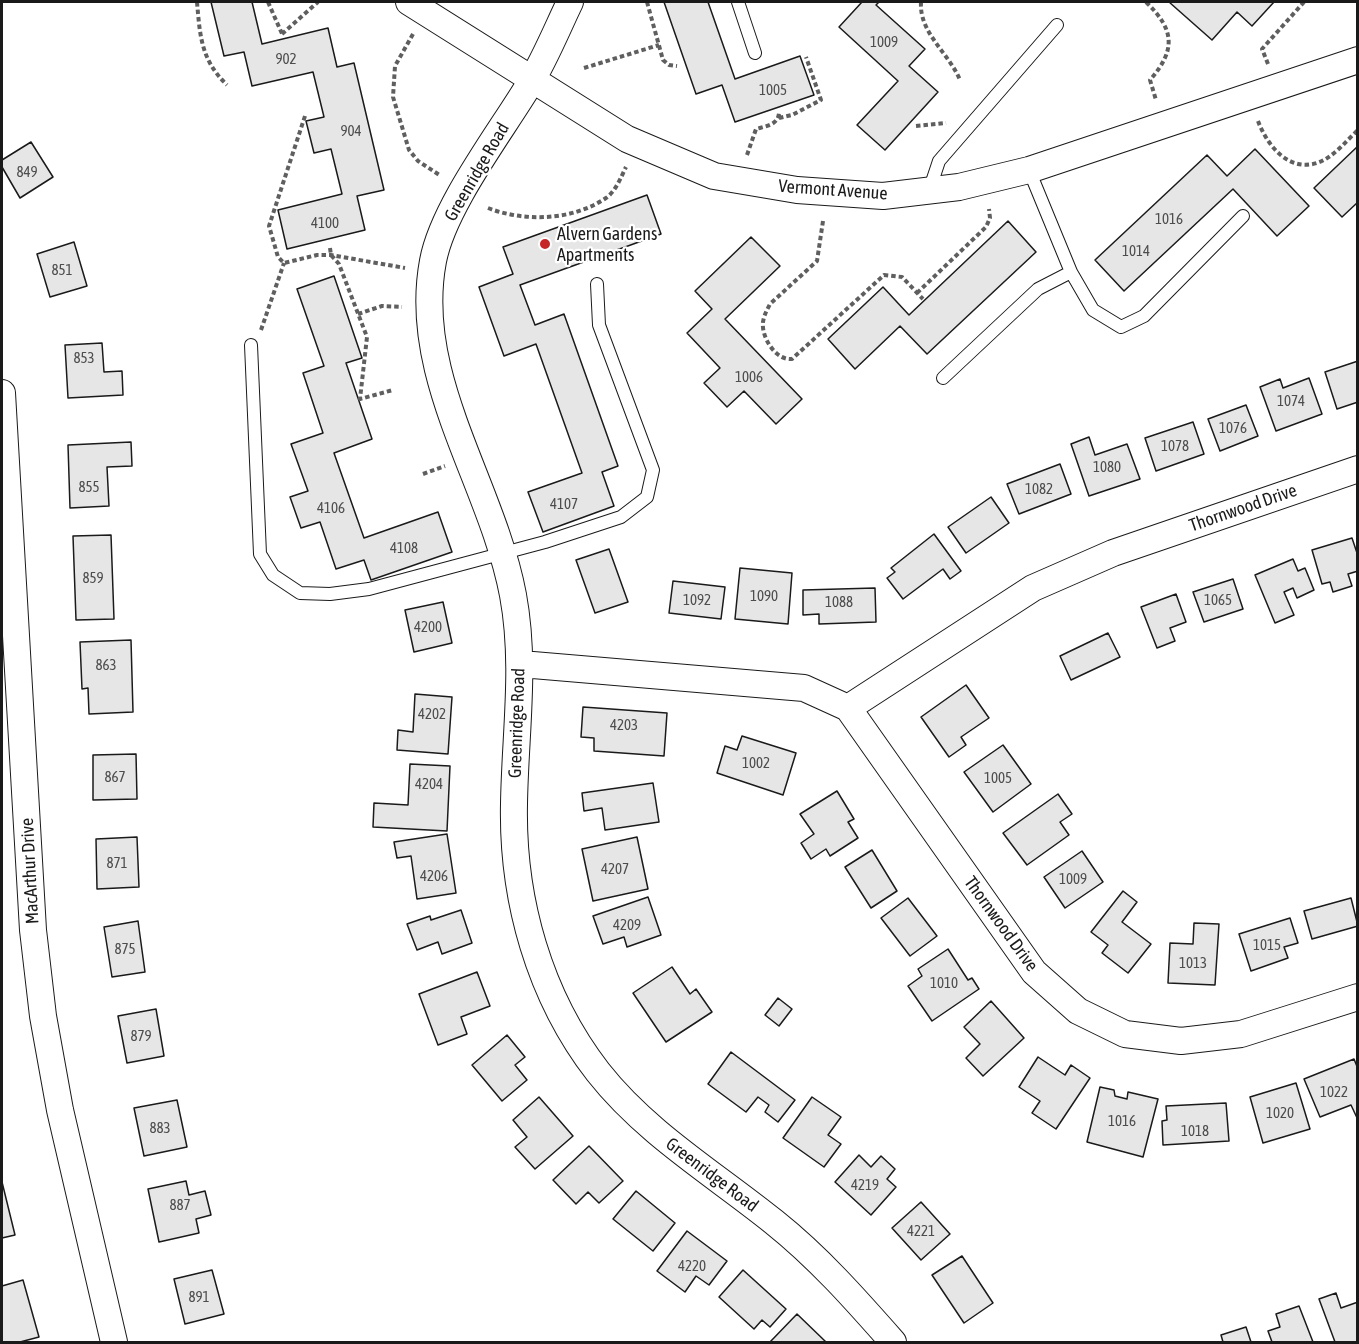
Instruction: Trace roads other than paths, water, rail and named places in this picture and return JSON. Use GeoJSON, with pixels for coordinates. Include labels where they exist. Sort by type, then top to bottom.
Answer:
{"type":"FeatureCollection","features":[{"type":"Feature","properties":{"kind":"street","name":"Vermont Avenue"},"geometry":{"type":"LineString","coordinates":[[409,2],[627,139],[714,176],[797,190],[883,196],[929,191],[1029,170],[1358,60]]}},
{"type":"Feature","properties":{"kind":"street","name":"Greenridge Road"},"geometry":{"type":"LineString","coordinates":[[570,2],[532,80],[450,213],[433,257],[429,297],[434,361],[502,553],[513,595],[520,664],[513,806],[517,883],[534,950],[558,1008],[598,1071],[652,1130],[776,1224],[840,1281],[893,1342]]}},
{"type":"Feature","properties":{"kind":"street","name":"MacArthur Drive"},"geometry":{"type":"LineString","coordinates":[[2,393],[33,930],[43,1016],[60,1110],[114,1342]]}},
{"type":"Feature","properties":{"kind":"street","name":"Thornwood Drive"},"geometry":{"type":"LineString","coordinates":[[1358,468],[1113,553],[1034,588],[848,708],[1034,972],[1078,1011],[1125,1034],[1181,1041],[1242,1034],[1358,997]]}},
{"type":"Feature","properties":{"kind":"street"},"geometry":{"type":"LineString","coordinates":[[520,664],[804,688],[848,708]]}},
{"type":"Feature","properties":{"kind":"lane"},"geometry":{"type":"LineString","coordinates":[[738,2],[755,54]]}},
{"type":"Feature","properties":{"kind":"lane"},"geometry":{"type":"LineString","coordinates":[[929,191],[939,161],[1057,26]]}},
{"type":"Feature","properties":{"kind":"lane"},"geometry":{"type":"LineString","coordinates":[[1029,170],[1071,272],[1093,310],[1121,327],[1144,316],[1244,216]]}},
{"type":"Feature","properties":{"kind":"lane"},"geometry":{"type":"LineString","coordinates":[[944,378],[1038,289],[1071,272]]}},
{"type":"Feature","properties":{"kind":"lane"},"geometry":{"type":"LineString","coordinates":[[251,345],[260,554],[273,575],[300,593],[330,594],[369,589],[545,542],[621,517],[647,497],[652,470],[599,325],[597,284]]}},
{"type":"Feature","properties":{"kind":"place","name":"Alvern Gardens Apartments"},"geometry":{"type":"Point","coordinates":[545,244]}}]}
